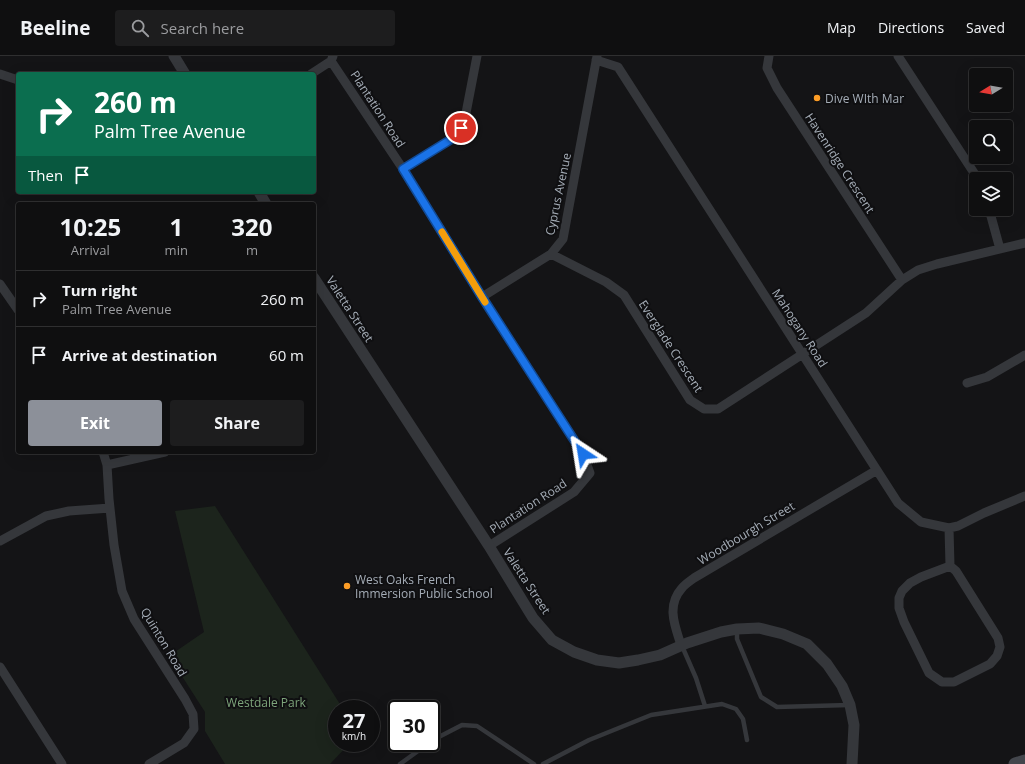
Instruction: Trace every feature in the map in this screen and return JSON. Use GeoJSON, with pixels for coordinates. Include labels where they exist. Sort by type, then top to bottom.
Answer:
{"type":"FeatureCollection","features":[{"type":"Feature","properties":{"kind":"main road"},"geometry":{"type":"LineString","coordinates":[[1015,764],[1025,761]]}},
{"type":"Feature","properties":{"kind":"street"},"geometry":{"type":"LineString","coordinates":[[174,56],[184,72]]}},
{"type":"Feature","properties":{"kind":"street"},"geometry":{"type":"LineString","coordinates":[[403,169],[450,140],[461,128],[466,113],[477,56]]}},
{"type":"Feature","properties":{"kind":"street","name":"Havenridge Crescent"},"geometry":{"type":"LineString","coordinates":[[769,56],[767,68],[777,88],[902,280]]}},
{"type":"Feature","properties":{"kind":"street"},"geometry":{"type":"LineString","coordinates":[[898,56],[973,172]]}},
{"type":"Feature","properties":{"kind":"street"},"geometry":{"type":"LineString","coordinates":[[314,72],[332,58]]}},
{"type":"Feature","properties":{"kind":"street","name":"Plantation Road"},"geometry":{"type":"LineString","coordinates":[[332,58],[482,297],[583,454],[590,474],[574,492],[489,546]]}},
{"type":"Feature","properties":{"kind":"street","name":"Cyprus Avenue"},"geometry":{"type":"LineString","coordinates":[[482,297],[551,254],[563,239],[596,58]]}},
{"type":"Feature","properties":{"kind":"street","name":"Mahogany Road"},"geometry":{"type":"LineString","coordinates":[[596,58],[618,67],[898,503],[921,522],[949,528]]}},
{"type":"Feature","properties":{"kind":"street"},"geometry":{"type":"LineString","coordinates":[[0,74],[16,79]]}},
{"type":"Feature","properties":{"kind":"street"},"geometry":{"type":"LineString","coordinates":[[991,216],[1000,249]]}},
{"type":"Feature","properties":{"kind":"street","name":"Everglade Crescent"},"geometry":{"type":"LineString","coordinates":[[551,254],[606,282],[624,295],[690,400],[704,409],[718,409],[866,313],[902,280],[918,270],[1025,243]]}},
{"type":"Feature","properties":{"kind":"street","name":"Valetta Street"},"geometry":{"type":"LineString","coordinates":[[316,281],[489,546],[533,618],[552,640],[574,652],[597,660],[619,663],[660,655],[681,645],[721,632],[737,629],[759,628],[783,634],[807,644],[830,669],[842,686],[850,705],[854,725],[852,764]]}},
{"type":"Feature","properties":{"kind":"street"},"geometry":{"type":"LineString","coordinates":[[0,284],[16,307]]}},
{"type":"Feature","properties":{"kind":"street"},"geometry":{"type":"LineString","coordinates":[[967,383],[987,377],[1025,354]]}},
{"type":"Feature","properties":{"kind":"street","name":"Quinton Road"},"geometry":{"type":"LineString","coordinates":[[104,454],[107,465],[117,568],[122,591],[134,619],[193,714],[194,729],[184,743],[149,764]]}},
{"type":"Feature","properties":{"kind":"street"},"geometry":{"type":"LineString","coordinates":[[107,465],[156,454]]}},
{"type":"Feature","properties":{"kind":"street","name":"Woodbourgh Street"},"geometry":{"type":"LineString","coordinates":[[681,645],[672,619],[674,601],[681,589],[694,578],[877,470]]}},
{"type":"Feature","properties":{"kind":"street"},"geometry":{"type":"LineString","coordinates":[[950,566],[910,583],[902,591],[899,598],[899,608],[904,622],[929,673],[942,682],[954,682],[990,664],[997,656],[1000,647],[998,638],[956,571],[950,566],[949,528],[958,526],[984,513],[1025,496]]}},
{"type":"Feature","properties":{"kind":"street"},"geometry":{"type":"LineString","coordinates":[[0,541],[46,516],[69,511],[110,508]]}},
{"type":"Feature","properties":{"kind":"street"},"geometry":{"type":"LineString","coordinates":[[0,667],[62,764]]}},
{"type":"Feature","properties":{"kind":"lane"},"geometry":{"type":"LineString","coordinates":[[737,629],[737,639],[761,697],[777,707],[850,705]]}},
{"type":"Feature","properties":{"kind":"lane"},"geometry":{"type":"LineString","coordinates":[[681,645],[696,678],[705,706]]}},
{"type":"Feature","properties":{"kind":"lane"},"geometry":{"type":"LineString","coordinates":[[542,764],[589,740],[651,715],[722,704],[736,709],[743,719],[747,740]]}},
{"type":"Feature","properties":{"kind":"lane"},"geometry":{"type":"LineString","coordinates":[[440,737],[462,725],[477,726],[534,764]]}},
{"type":"Feature","properties":{"kind":"lane"},"geometry":{"type":"LineString","coordinates":[[400,764],[416,752]]}},
{"type":"Feature","properties":{"kind":"green space","name":"Westdale Park"},"geometry":{"type":"Polygon","coordinates":[[[215,506],[337,700],[328,700],[328,752],[341,752],[330,764],[225,764],[205,731],[205,712],[169,656],[204,632],[175,511],[215,506]]]}},
{"type":"Feature","properties":{"kind":"slow traffic"},"geometry":{"type":"LineString","coordinates":[[442,232],[485,302]]}},
{"type":"Feature","properties":{"kind":"place","name":"Dive WIth Mar"},"geometry":{"type":"Point","coordinates":[817,98]}},
{"type":"Feature","properties":{"kind":"place","name":"West Oaks French Immersion Public School"},"geometry":{"type":"Point","coordinates":[347,586]}},
{"type":"Feature","properties":{"kind":"route"},"geometry":{"type":"LineString","coordinates":[[461,128],[450,140],[403,169],[482,297],[583,454]]}}]}
